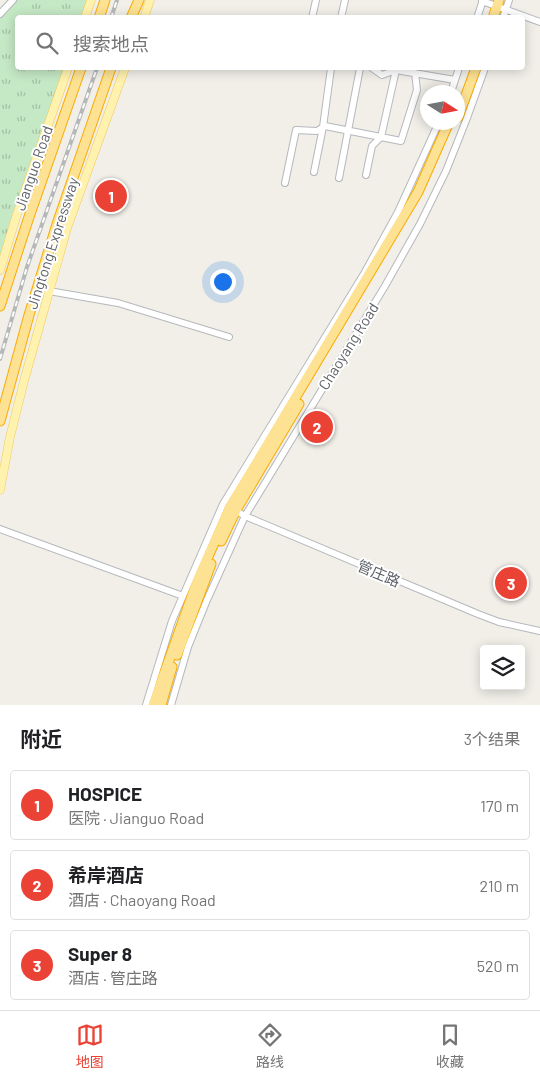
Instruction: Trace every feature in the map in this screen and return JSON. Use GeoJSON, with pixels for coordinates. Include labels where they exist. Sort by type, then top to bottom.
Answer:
{"type":"FeatureCollection","features":[{"type":"Feature","properties":{"kind":"highway"},"geometry":{"type":"LineString","coordinates":[[100,15],[105,0]]}},
{"type":"Feature","properties":{"kind":"highway"},"geometry":{"type":"LineString","coordinates":[[131,15],[135,0]]}},
{"type":"Feature","properties":{"kind":"highway"},"geometry":{"type":"LineString","coordinates":[[132,15],[139,0]]}},
{"type":"Feature","properties":{"kind":"highway"},"geometry":{"type":"LineString","coordinates":[[489,15],[497,4]]}},
{"type":"Feature","properties":{"kind":"highway","name":"Jingtong Expressway"},"geometry":{"type":"LineString","coordinates":[[0,306],[28,217],[80,70]]}},
{"type":"Feature","properties":{"kind":"highway","name":"Jingtong Expressway"},"geometry":{"type":"LineString","coordinates":[[0,421],[29,315],[110,70]]}},
{"type":"Feature","properties":{"kind":"highway"},"geometry":{"type":"LineString","coordinates":[[464,85],[469,70]]}},
{"type":"Feature","properties":{"kind":"highway"},"geometry":{"type":"LineString","coordinates":[[465,98],[475,70]]}},
{"type":"Feature","properties":{"kind":"highway","name":"Chaoyang Road"},"geometry":{"type":"LineString","coordinates":[[148,704],[198,579],[230,507],[418,192],[445,130]]}},
{"type":"Feature","properties":{"kind":"highway","name":"Chaoyang Road"},"geometry":{"type":"LineString","coordinates":[[161,705],[172,667],[230,507],[419,203],[451,130]]}},
{"type":"Feature","properties":{"kind":"main road"},"geometry":{"type":"LineString","coordinates":[[86,15],[91,0]]}},
{"type":"Feature","properties":{"kind":"main road"},"geometry":{"type":"LineString","coordinates":[[145,15],[150,0]]}},
{"type":"Feature","properties":{"kind":"main road","name":"Jianguo Road"},"geometry":{"type":"LineString","coordinates":[[0,270],[17,214],[67,70]]}},
{"type":"Feature","properties":{"kind":"main road"},"geometry":{"type":"LineString","coordinates":[[0,490],[10,437],[49,291],[68,228],[124,70]]}},
{"type":"Feature","properties":{"kind":"street"},"geometry":{"type":"LineString","coordinates":[[0,14],[13,0]]}},
{"type":"Feature","properties":{"kind":"street"},"geometry":{"type":"LineString","coordinates":[[313,15],[316,0]]}},
{"type":"Feature","properties":{"kind":"street"},"geometry":{"type":"LineString","coordinates":[[342,15],[345,0]]}},
{"type":"Feature","properties":{"kind":"street"},"geometry":{"type":"LineString","coordinates":[[497,4],[509,0]]}},
{"type":"Feature","properties":{"kind":"street"},"geometry":{"type":"LineString","coordinates":[[478,15],[483,1],[497,4],[523,15]]}},
{"type":"Feature","properties":{"kind":"street"},"geometry":{"type":"LineString","coordinates":[[525,16],[540,22]]}},
{"type":"Feature","properties":{"kind":"street"},"geometry":{"type":"LineString","coordinates":[[314,172],[323,127],[331,70]]}},
{"type":"Feature","properties":{"kind":"street"},"geometry":{"type":"LineString","coordinates":[[339,178],[360,70]]}},
{"type":"Feature","properties":{"kind":"street"},"geometry":{"type":"LineString","coordinates":[[375,70],[382,75],[392,70]]}},
{"type":"Feature","properties":{"kind":"street"},"geometry":{"type":"LineString","coordinates":[[366,175],[372,146],[381,137],[394,70]]}},
{"type":"Feature","properties":{"kind":"street"},"geometry":{"type":"LineString","coordinates":[[399,70],[455,80]]}},
{"type":"Feature","properties":{"kind":"street"},"geometry":{"type":"LineString","coordinates":[[453,85],[458,70]]}},
{"type":"Feature","properties":{"kind":"street","name":"Chaoyang Road"},"geometry":{"type":"LineString","coordinates":[[170,705],[188,647],[206,600],[245,516],[385,286],[420,224],[446,171],[484,70]]}},
{"type":"Feature","properties":{"kind":"street"},"geometry":{"type":"LineString","coordinates":[[286,182],[296,130],[317,131],[325,126],[401,141],[417,90],[415,73]]}},
{"type":"Feature","properties":{"kind":"street","name":"Chaoyang Road"},"geometry":{"type":"LineString","coordinates":[[148,704],[172,621],[182,596],[230,507],[398,212],[435,130]]}},
{"type":"Feature","properties":{"kind":"street"},"geometry":{"type":"LineString","coordinates":[[49,291],[118,303],[228,337]]}},
{"type":"Feature","properties":{"kind":"street","name":"管庄路"},"geometry":{"type":"LineString","coordinates":[[230,507],[245,516],[478,614],[499,622],[540,631]]}},
{"type":"Feature","properties":{"kind":"street"},"geometry":{"type":"LineString","coordinates":[[0,529],[182,596]]}},
{"type":"Feature","properties":{"kind":"green space"},"geometry":{"type":"Polygon","coordinates":[[[7,0],[88,0],[84,15],[15,15],[15,70],[66,70],[0,276],[0,11],[7,0]]]}},
{"type":"Feature","properties":{"kind":"railway"},"geometry":{"type":"LineString","coordinates":[[112,15],[117,0]]}},
{"type":"Feature","properties":{"kind":"railway"},"geometry":{"type":"LineString","coordinates":[[0,359],[27,267],[96,70]]}},
{"type":"Feature","properties":{"kind":"place","name":"HOSPICE"},"geometry":{"type":"Point","coordinates":[111,196]}},
{"type":"Feature","properties":{"kind":"place","name":"希岸酒店"},"geometry":{"type":"Point","coordinates":[317,427]}},
{"type":"Feature","properties":{"kind":"place","name":"Super 8"},"geometry":{"type":"Point","coordinates":[511,583]}}]}
